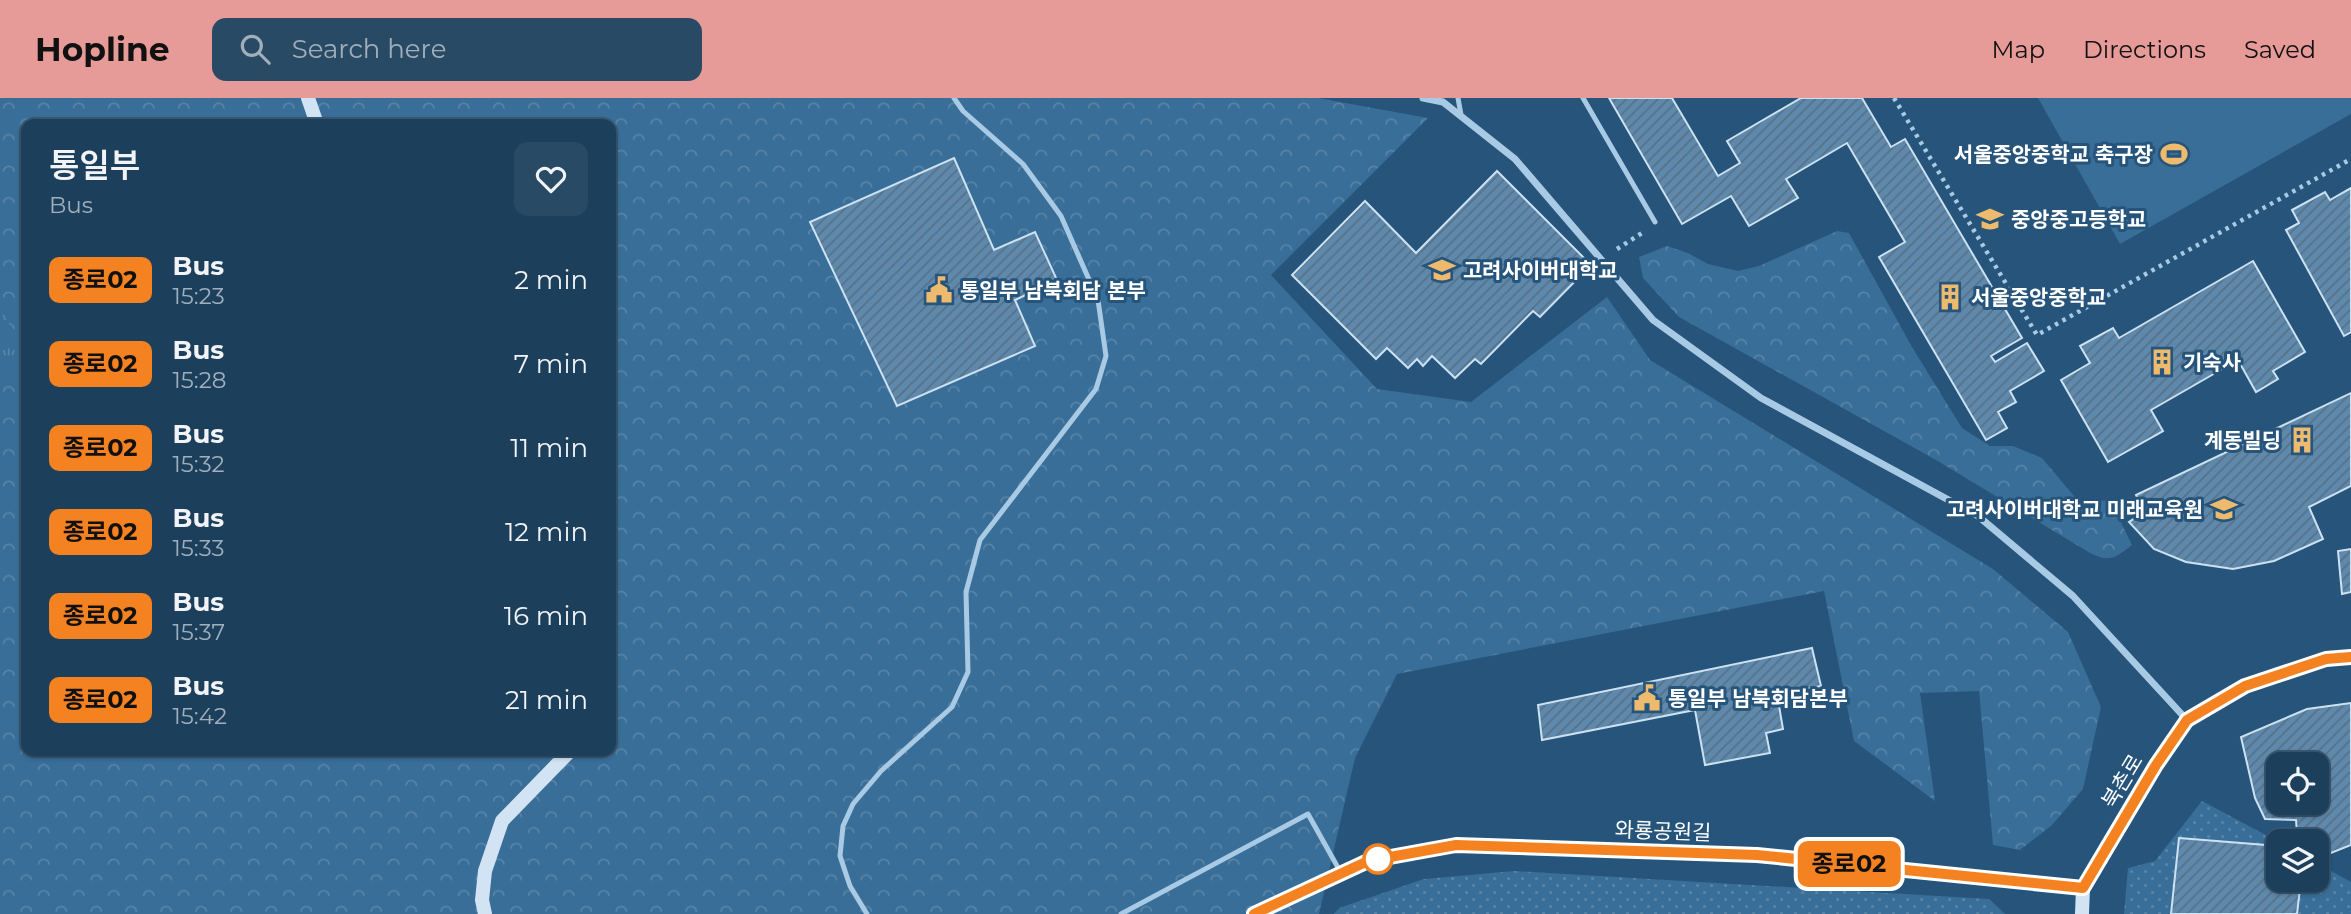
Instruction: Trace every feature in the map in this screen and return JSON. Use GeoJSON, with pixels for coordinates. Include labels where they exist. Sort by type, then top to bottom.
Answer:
{"type":"FeatureCollection","features":[{"type":"Feature","properties":{"kind":"street"},"geometry":{"type":"LineString","coordinates":[[308,98],[315,119]]}},
{"type":"Feature","properties":{"kind":"street"},"geometry":{"type":"LineString","coordinates":[[1423,98],[1443,102],[1515,159],[1653,320],[1761,398],[1978,516],[2073,596],[2187,720]]}},
{"type":"Feature","properties":{"kind":"street","name":"북촌로"},"geometry":{"type":"LineString","coordinates":[[2082,914],[2083,888],[2156,765],[2187,720],[2245,686],[2326,659],[2351,657]]}},
{"type":"Feature","properties":{"kind":"street"},"geometry":{"type":"LineString","coordinates":[[485,914],[482,900],[485,871],[502,821],[565,756]]}},
{"type":"Feature","properties":{"kind":"street","name":"와룡공원길"},"geometry":{"type":"LineString","coordinates":[[1254,914],[1368,861],[1456,845],[1757,855],[2083,888]]}},
{"type":"Feature","properties":{"kind":"lane"},"geometry":{"type":"LineString","coordinates":[[867,914],[850,886],[840,856],[843,826],[853,804],[881,771],[952,707],[968,672],[966,592],[980,540],[1096,389],[1106,356],[1098,300],[1061,216],[1023,164],[963,111],[954,98]]}},
{"type":"Feature","properties":{"kind":"lane"},"geometry":{"type":"LineString","coordinates":[[1458,98],[1461,115]]}},
{"type":"Feature","properties":{"kind":"lane"},"geometry":{"type":"LineString","coordinates":[[1583,98],[1654,222]]}},
{"type":"Feature","properties":{"kind":"lane"},"geometry":{"type":"LineString","coordinates":[[1121,914],[1308,814],[1341,873]]}},
{"type":"Feature","properties":{"kind":"path"},"geometry":{"type":"LineString","coordinates":[[1894,98],[2037,335],[2351,159]]}},
{"type":"Feature","properties":{"kind":"green space"},"geometry":{"type":"Polygon","coordinates":[[[0,98],[1318,98],[1428,118],[1271,275],[1377,389],[1471,402],[1607,297],[1650,360],[1993,569],[2068,632],[2101,707],[2083,789],[2052,825],[2020,850],[1993,845],[1979,691],[1920,693],[1935,801],[1854,741],[1824,591],[1397,674],[1355,758],[1319,914],[0,914],[0,98]]]}},
{"type":"Feature","properties":{"kind":"green space","name":"서울중앙중학교 축구장"},"geometry":{"type":"Polygon","coordinates":[[[2038,98],[2351,98],[2351,114],[2120,244],[2038,98]]]}},
{"type":"Feature","properties":{"kind":"green space"},"geometry":{"type":"Polygon","coordinates":[[[1837,231],[1849,233],[1912,347],[1962,428],[1990,446],[2013,446],[2042,458],[2084,508],[2096,501],[2110,500],[2132,545],[2112,558],[2090,553],[1936,460],[1679,317],[1643,278],[1639,257],[1667,246],[1708,264],[1738,271],[1759,266],[1837,231]]]}},
{"type":"Feature","properties":{"kind":"green space"},"geometry":{"type":"Polygon","coordinates":[[[0,288],[21,374],[0,385],[0,288]]]}},
{"type":"Feature","properties":{"kind":"green space"},"geometry":{"type":"Polygon","coordinates":[[[2202,801],[2266,835],[2266,892],[2329,892],[2329,870],[2351,882],[2351,914],[2124,914],[2128,868],[2155,861],[2202,801]]]}},
{"type":"Feature","properties":{"kind":"green space"},"geometry":{"type":"Polygon","coordinates":[[[1514,871],[1989,899],[2005,914],[1334,914],[1339,908],[1424,879],[1514,871]]]}},
{"type":"Feature","properties":{"kind":"building","name":"서울중앙중학교"},"geometry":{"type":"Polygon","coordinates":[[[1609,98],[1672,98],[1718,176],[1740,163],[1727,141],[1801,98],[1862,98],[1891,147],[1905,139],[2022,338],[1991,356],[1995,362],[2027,343],[2044,371],[2010,391],[2016,402],[1998,412],[2007,428],[1986,440],[1879,257],[1905,242],[1847,143],[1786,179],[1798,198],[1749,226],[1731,196],[1682,224],[1609,98]]]}},
{"type":"Feature","properties":{"kind":"building","name":"통일부 남북회담 본부"},"geometry":{"type":"Polygon","coordinates":[[[954,158],[994,250],[1035,232],[1057,280],[1015,300],[1035,346],[897,406],[810,222],[954,158]]]}},
{"type":"Feature","properties":{"kind":"building","name":"고려사이버대학교"},"geometry":{"type":"Polygon","coordinates":[[[1497,171],[1591,265],[1540,317],[1533,311],[1481,364],[1475,359],[1455,378],[1432,356],[1423,366],[1417,359],[1408,368],[1387,348],[1376,359],[1292,275],[1365,201],[1416,253],[1497,171]]]}},
{"type":"Feature","properties":{"kind":"building"},"geometry":{"type":"Polygon","coordinates":[[[2351,188],[2351,332],[2344,336],[2286,230],[2299,223],[2292,210],[2325,192],[2330,200],[2351,188]]]}},
{"type":"Feature","properties":{"kind":"building","name":"기숙사"},"geometry":{"type":"Polygon","coordinates":[[[2253,261],[2305,352],[2273,371],[2278,379],[2256,392],[2238,360],[2151,410],[2163,431],[2108,462],[2061,380],[2090,363],[2080,346],[2113,328],[2119,338],[2253,261]]]}},
{"type":"Feature","properties":{"kind":"building","name":"계동빌딩"},"geometry":{"type":"Polygon","coordinates":[[[2351,393],[2351,486],[2309,507],[2323,539],[2274,561],[2233,569],[2186,562],[2154,549],[2129,522],[2144,512],[2136,495],[2351,393]]]}},
{"type":"Feature","properties":{"kind":"building"},"geometry":{"type":"Polygon","coordinates":[[[2351,549],[2351,592],[2342,594],[2338,551],[2351,549]]]}},
{"type":"Feature","properties":{"kind":"building","name":"통일부 남북회담본부"},"geometry":{"type":"Polygon","coordinates":[[[1812,648],[1821,686],[1777,694],[1783,729],[1766,733],[1770,753],[1705,765],[1695,710],[1542,740],[1538,705],[1812,648]]]}},
{"type":"Feature","properties":{"kind":"building"},"geometry":{"type":"Polygon","coordinates":[[[2351,703],[2351,845],[2331,853],[2329,829],[2297,829],[2296,820],[2265,819],[2255,798],[2241,737],[2307,709],[2351,703]]]}},
{"type":"Feature","properties":{"kind":"building"},"geometry":{"type":"Polygon","coordinates":[[[2179,838],[2266,845],[2266,892],[2300,892],[2297,914],[2171,914],[2179,838]]]}},
{"type":"Feature","properties":{"kind":"bus line","name":"종로02"},"geometry":{"type":"LineString","coordinates":[[1254,914],[1368,861],[1456,845],[1757,855],[2083,888],[2156,765],[2187,720],[2245,686],[2326,659],[2351,657]]}},
{"type":"Feature","properties":{"kind":"place","name":"서울중앙중학교 축구장"},"geometry":{"type":"Point","coordinates":[2174,154]}},
{"type":"Feature","properties":{"kind":"place","name":"중앙중고등학교"},"geometry":{"type":"Point","coordinates":[1990,219]}},
{"type":"Feature","properties":{"kind":"place","name":"고려사이버대학교"},"geometry":{"type":"Point","coordinates":[1442,270]}},
{"type":"Feature","properties":{"kind":"place","name":"통일부 남북회담 본부"},"geometry":{"type":"Point","coordinates":[939,290]}},
{"type":"Feature","properties":{"kind":"place","name":"서울중앙중학교"},"geometry":{"type":"Point","coordinates":[1950,297]}},
{"type":"Feature","properties":{"kind":"place","name":"기숙사"},"geometry":{"type":"Point","coordinates":[2162,362]}},
{"type":"Feature","properties":{"kind":"place","name":"계동빌딩"},"geometry":{"type":"Point","coordinates":[2302,440]}},
{"type":"Feature","properties":{"kind":"place","name":"고려사이버대학교 미래교육원"},"geometry":{"type":"Point","coordinates":[2224,509]}},
{"type":"Feature","properties":{"kind":"place","name":"통일부 남북회담본부"},"geometry":{"type":"Point","coordinates":[1647,698]}}]}
